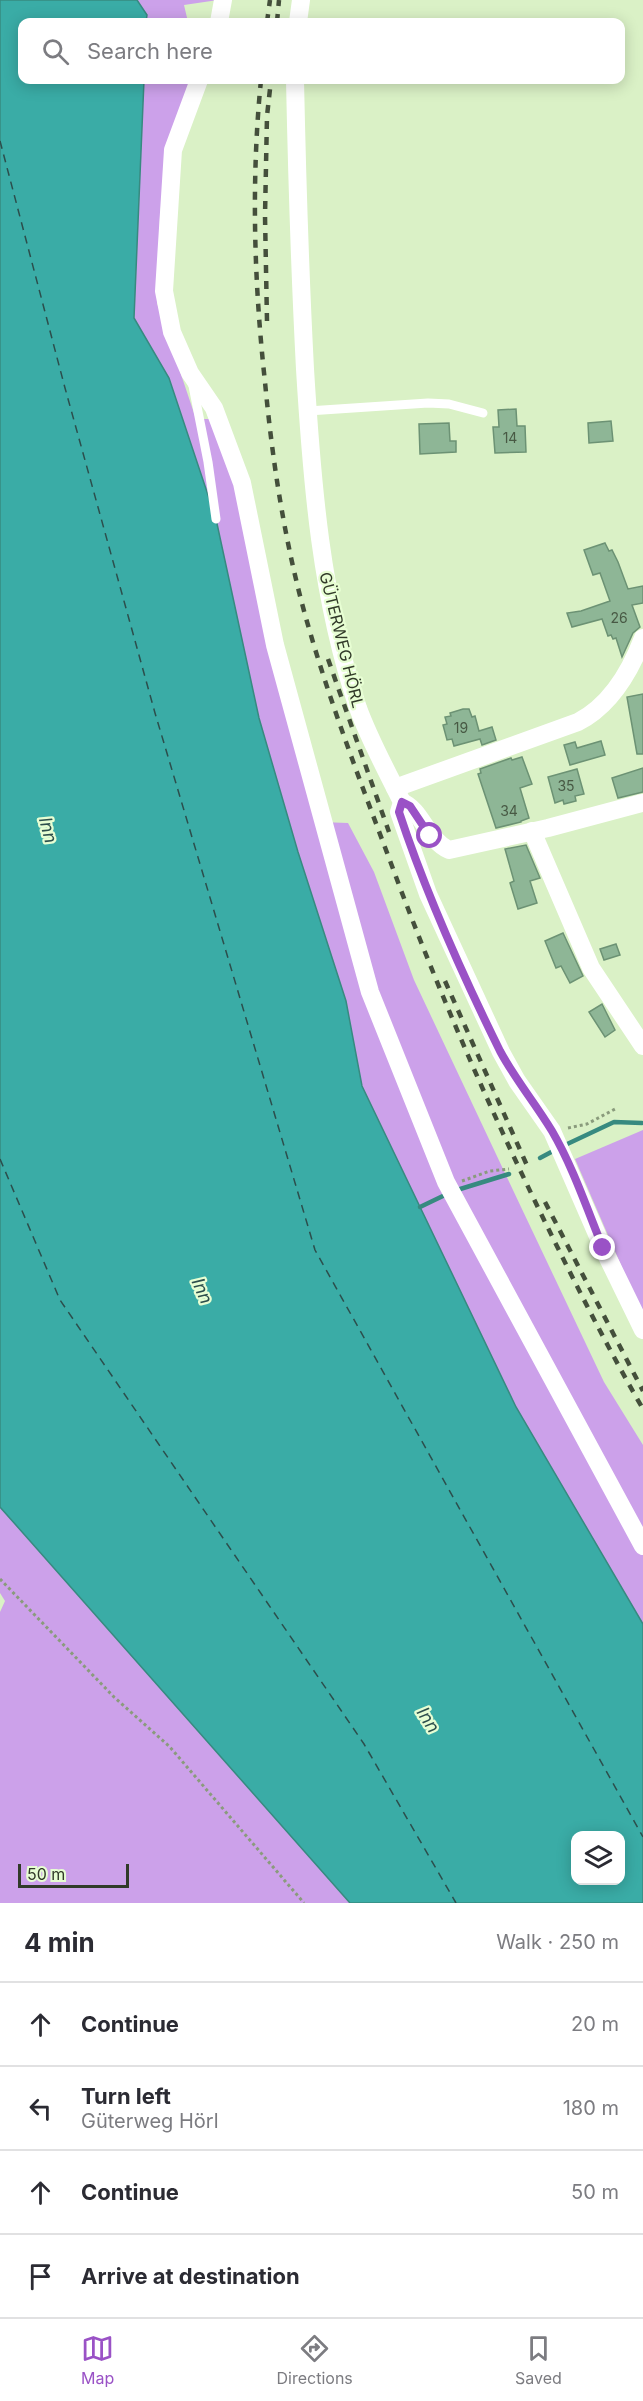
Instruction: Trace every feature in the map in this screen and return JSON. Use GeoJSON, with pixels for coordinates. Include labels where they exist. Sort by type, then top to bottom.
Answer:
{"type":"FeatureCollection","features":[{"type":"Feature","properties":{"kind":"street"},"geometry":{"type":"LineString","coordinates":[[220,18],[223,0]]}},
{"type":"Feature","properties":{"kind":"street"},"geometry":{"type":"LineString","coordinates":[[299,18],[301,0]]}},
{"type":"Feature","properties":{"kind":"street"},"geometry":{"type":"LineString","coordinates":[[198,84],[173,150],[164,291],[172,332],[190,373],[214,408],[242,483],[275,645],[370,992],[448,1186],[643,1546]]}},
{"type":"Feature","properties":{"kind":"street","name":"GÜTERWEG HÖRL"},"geometry":{"type":"LineString","coordinates":[[295,84],[300,263],[308,411],[317,525],[326,585],[339,641],[358,708],[375,750],[398,795],[399,812],[428,894],[480,1008],[517,1081],[552,1131],[603,1248],[643,1330]]}},
{"type":"Feature","properties":{"kind":"street"},"geometry":{"type":"LineString","coordinates":[[642,803],[449,850],[430,836],[410,806],[398,795],[594,714],[606,703],[617,687],[635,659],[643,638]]}},
{"type":"Feature","properties":{"kind":"street"},"geometry":{"type":"LineString","coordinates":[[532,831],[591,968],[643,1046]]}},
{"type":"Feature","properties":{"kind":"lane"},"geometry":{"type":"LineString","coordinates":[[190,373],[208,462],[216,519]]}},
{"type":"Feature","properties":{"kind":"lane"},"geometry":{"type":"LineString","coordinates":[[308,411],[449,404],[483,413]]}},
{"type":"Feature","properties":{"kind":"path"},"geometry":{"type":"LineString","coordinates":[[552,1131],[587,1124],[617,1108]]}},
{"type":"Feature","properties":{"kind":"path"},"geometry":{"type":"LineString","coordinates":[[448,1186],[490,1171],[509,1169]]}},
{"type":"Feature","properties":{"kind":"path"},"geometry":{"type":"LineString","coordinates":[[0,1579],[114,1697],[169,1746],[304,1903]]}},
{"type":"Feature","properties":{"kind":"shaded area"},"geometry":{"type":"Polygon","coordinates":[[[137,0],[218,0],[184,5],[187,18],[147,18],[137,0]]]}},
{"type":"Feature","properties":{"kind":"shaded area"},"geometry":{"type":"Polygon","coordinates":[[[144,84],[192,84],[166,158],[160,216],[157,303],[196,419],[213,419],[234,476],[320,822],[348,823],[374,872],[414,980],[604,1382],[643,1445],[643,1624],[516,1407],[362,1086],[346,1001],[298,852],[259,718],[216,519],[134,318],[144,84]]]}},
{"type":"Feature","properties":{"kind":"shaded area"},"geometry":{"type":"Polygon","coordinates":[[[643,1130],[643,1316],[575,1159],[643,1130]]]}},
{"type":"Feature","properties":{"kind":"shaded area"},"geometry":{"type":"Polygon","coordinates":[[[0,1507],[350,1903],[0,1903],[0,1612],[5,1601],[0,1593],[0,1507]]]}},
{"type":"Feature","properties":{"kind":"water","name":"Inn"},"geometry":{"type":"Polygon","coordinates":[[[0,0],[137,0],[147,15],[147,18],[18,18],[18,84],[144,84],[134,318],[169,378],[216,519],[259,718],[298,852],[346,1001],[362,1086],[516,1407],[643,1624],[643,1903],[350,1903],[0,1507],[0,0]]]}},
{"type":"Feature","properties":{"kind":"building"},"geometry":{"type":"Polygon","coordinates":[[[516,409],[517,426],[525,426],[526,452],[495,453],[493,427],[499,427],[498,410],[516,409]]]}},
{"type":"Feature","properties":{"kind":"building"},"geometry":{"type":"Polygon","coordinates":[[[611,421],[613,441],[589,443],[588,423],[611,421]]]}},
{"type":"Feature","properties":{"kind":"building"},"geometry":{"type":"Polygon","coordinates":[[[449,423],[450,441],[456,441],[456,452],[420,454],[419,424],[449,423]]]}},
{"type":"Feature","properties":{"kind":"building"},"geometry":{"type":"Polygon","coordinates":[[[605,543],[609,551],[612,550],[618,562],[628,589],[643,586],[643,603],[632,605],[640,627],[633,633],[622,657],[616,638],[608,636],[602,619],[572,627],[567,613],[581,611],[610,601],[600,573],[593,575],[584,550],[605,543]]]}},
{"type":"Feature","properties":{"kind":"building"},"geometry":{"type":"Polygon","coordinates":[[[643,694],[643,754],[637,754],[627,697],[643,694]]]}},
{"type":"Feature","properties":{"kind":"building"},"geometry":{"type":"Polygon","coordinates":[[[463,709],[469,709],[472,717],[475,716],[479,731],[492,727],[496,740],[482,745],[480,739],[454,746],[452,739],[447,740],[443,725],[447,724],[445,717],[463,709]]]}},
{"type":"Feature","properties":{"kind":"building"},"geometry":{"type":"Polygon","coordinates":[[[601,741],[605,755],[570,765],[564,745],[575,742],[577,748],[601,741]]]}},
{"type":"Feature","properties":{"kind":"building"},"geometry":{"type":"Polygon","coordinates":[[[522,757],[532,784],[520,788],[529,818],[496,828],[478,774],[481,773],[480,769],[511,758],[512,760],[522,757]]]}},
{"type":"Feature","properties":{"kind":"building"},"geometry":{"type":"Polygon","coordinates":[[[643,768],[643,792],[618,798],[612,778],[643,768]]]}},
{"type":"Feature","properties":{"kind":"building"},"geometry":{"type":"Polygon","coordinates":[[[577,769],[584,794],[575,796],[576,801],[564,804],[563,800],[555,803],[548,777],[577,769]]]}},
{"type":"Feature","properties":{"kind":"building"},"geometry":{"type":"Polygon","coordinates":[[[526,845],[540,878],[530,881],[537,903],[518,909],[510,883],[514,881],[505,849],[526,845]]]}},
{"type":"Feature","properties":{"kind":"building"},"geometry":{"type":"Polygon","coordinates":[[[563,933],[583,976],[570,983],[561,966],[556,968],[545,941],[563,933]]]}},
{"type":"Feature","properties":{"kind":"building"},"geometry":{"type":"Polygon","coordinates":[[[616,944],[620,955],[604,960],[600,949],[616,944]]]}},
{"type":"Feature","properties":{"kind":"building"},"geometry":{"type":"Polygon","coordinates":[[[602,1004],[615,1030],[605,1037],[589,1012],[602,1004]]]}},
{"type":"Feature","properties":{"kind":"waterway"},"geometry":{"type":"LineString","coordinates":[[563,1146],[614,1122],[642,1123]]}},
{"type":"Feature","properties":{"kind":"waterway"},"geometry":{"type":"LineString","coordinates":[[540,1158],[555,1150]]}},
{"type":"Feature","properties":{"kind":"waterway"},"geometry":{"type":"LineString","coordinates":[[457,1190],[509,1174]]}},
{"type":"Feature","properties":{"kind":"waterway"},"geometry":{"type":"LineString","coordinates":[[420,1207],[445,1195]]}},
{"type":"Feature","properties":{"kind":"ferry route"},"geometry":{"type":"LineString","coordinates":[[0,141],[65,388],[155,713],[315,1250],[643,1837]]}},
{"type":"Feature","properties":{"kind":"ferry route"},"geometry":{"type":"LineString","coordinates":[[0,1159],[60,1300],[364,1744],[456,1903]]}},
{"type":"Feature","properties":{"kind":"railway"},"geometry":{"type":"LineString","coordinates":[[268,18],[270,0]]}},
{"type":"Feature","properties":{"kind":"railway"},"geometry":{"type":"LineString","coordinates":[[277,18],[279,0]]}},
{"type":"Feature","properties":{"kind":"railway"},"geometry":{"type":"LineString","coordinates":[[261,84],[256,155],[255,231],[261,344],[272,446],[282,509],[294,571],[310,632],[341,728],[399,885],[469,1058],[559,1251],[643,1409]]}},
{"type":"Feature","properties":{"kind":"railway"},"geometry":{"type":"LineString","coordinates":[[267,321],[265,216],[267,116],[271,84]]}},
{"type":"Feature","properties":{"kind":"railway"},"geometry":{"type":"LineString","coordinates":[[328,659],[389,832]]}},
{"type":"Feature","properties":{"kind":"railway"},"geometry":{"type":"LineString","coordinates":[[445,981],[529,1170]]}},
{"type":"Feature","properties":{"kind":"railway"},"geometry":{"type":"LineString","coordinates":[[545,1202],[643,1391]]}},
{"type":"Feature","properties":{"kind":"route"},"geometry":{"type":"LineString","coordinates":[[430,836],[410,806],[402,802],[399,812],[428,894],[501,1052],[517,1081],[552,1131],[603,1248]]}}]}
